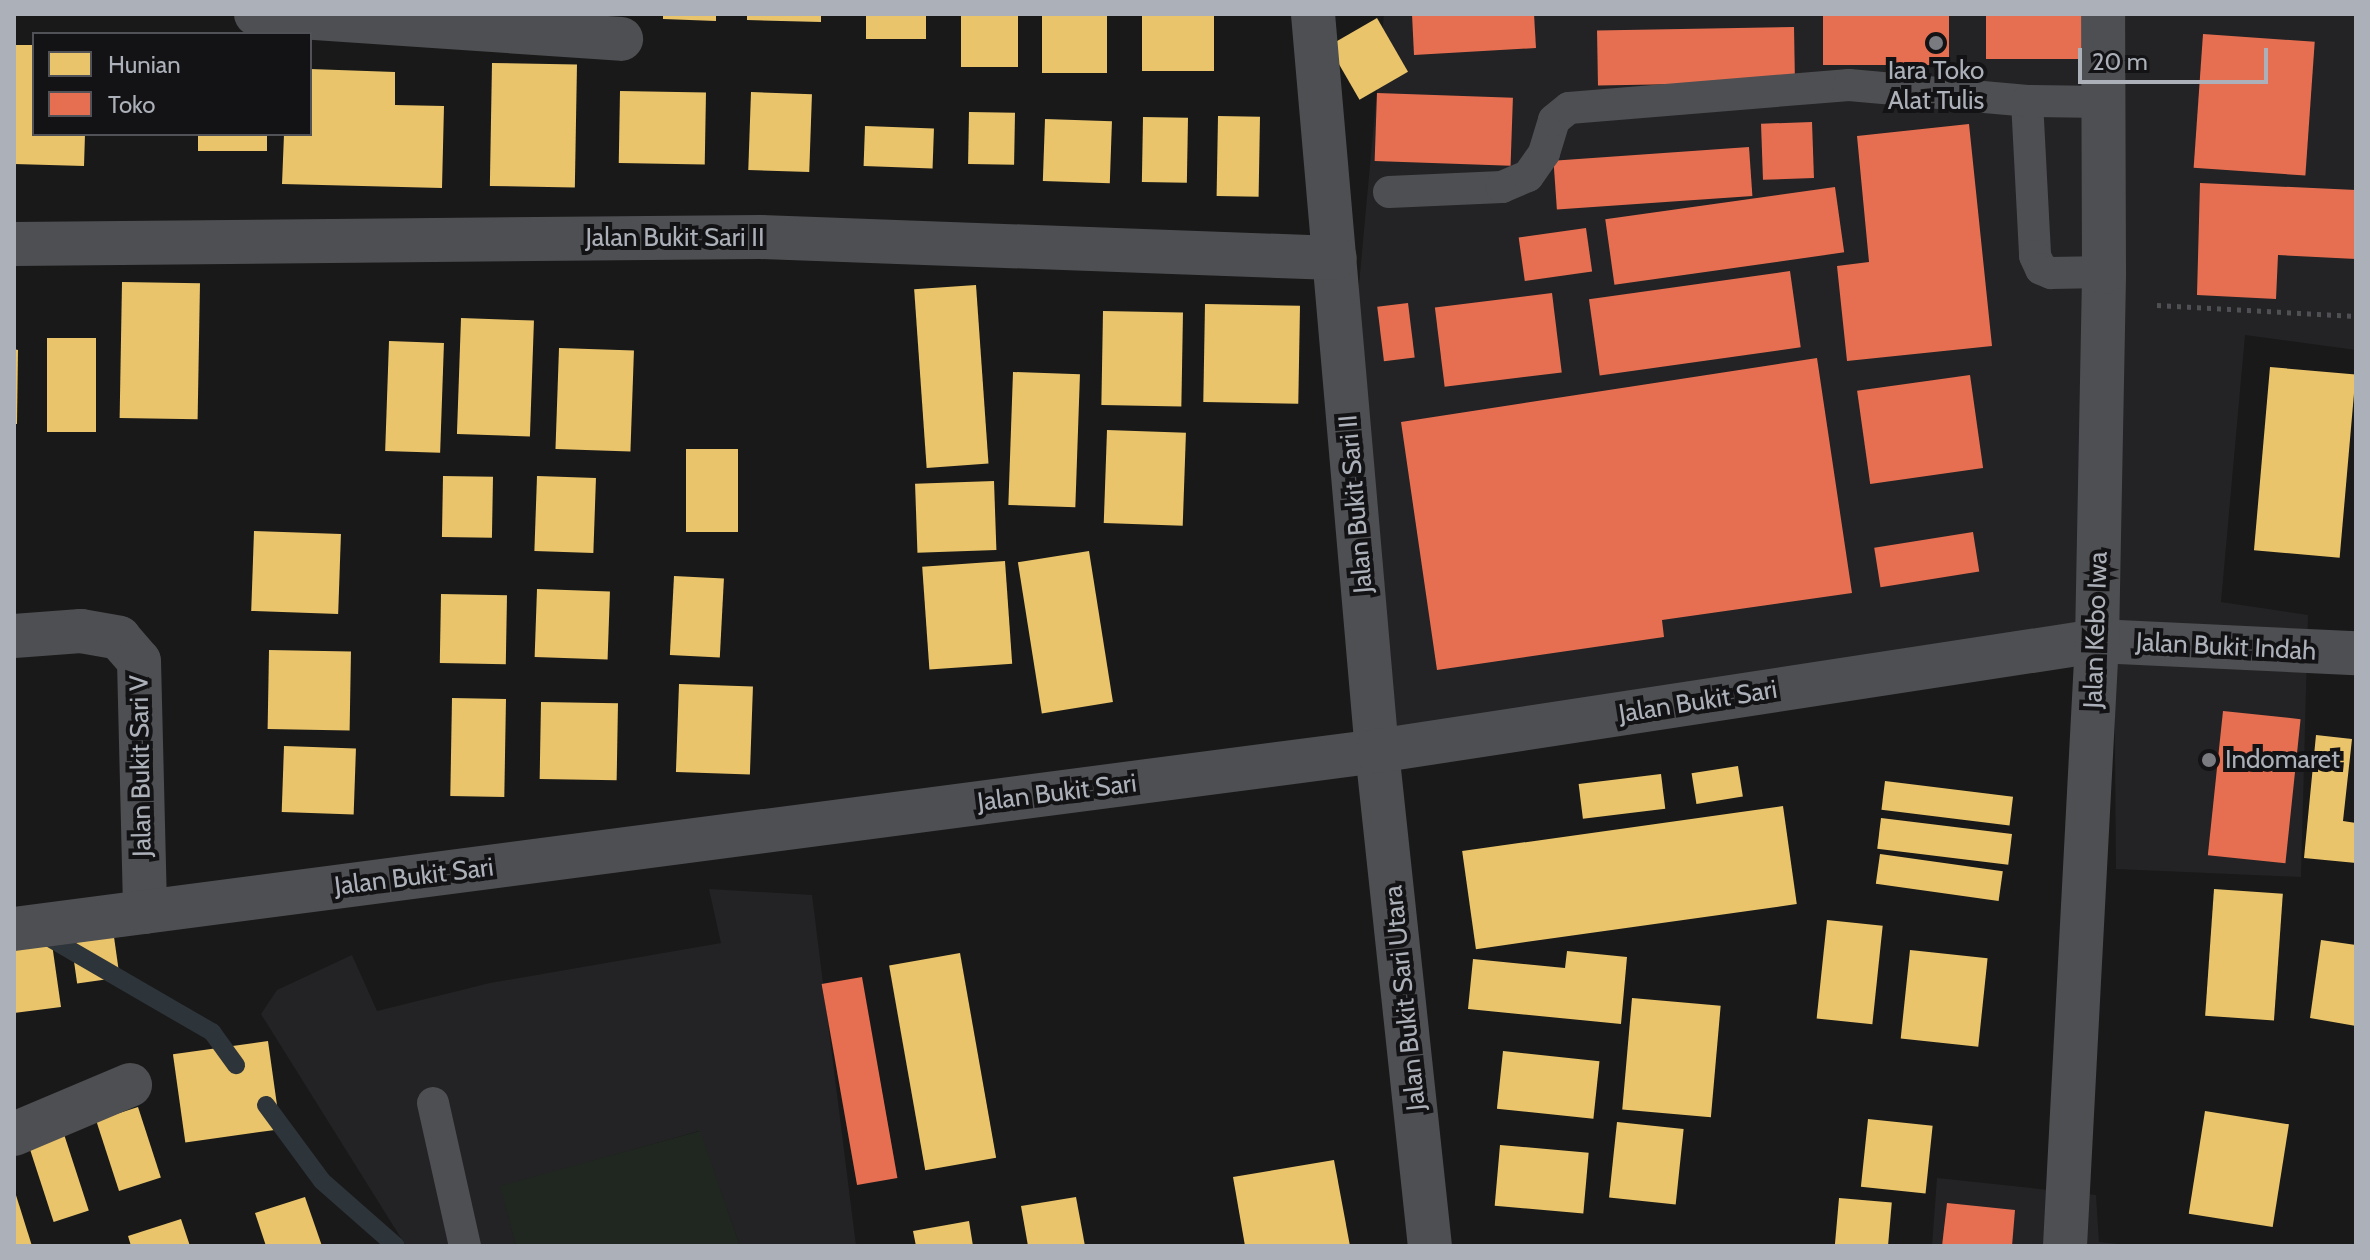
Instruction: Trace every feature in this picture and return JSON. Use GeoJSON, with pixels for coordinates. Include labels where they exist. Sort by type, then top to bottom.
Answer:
{"type":"FeatureCollection","features":[{"type":"Feature","properties":{"kind":"street"},"geometry":{"type":"LineString","coordinates":[[256,14],[621,39]]}},
{"type":"Feature","properties":{"kind":"street","name":"Jalan Bukit Sari II"},"geometry":{"type":"LineString","coordinates":[[1313,14],[1377,751]]}},
{"type":"Feature","properties":{"kind":"street","name":"Jalan Kebo Iwa"},"geometry":{"type":"LineString","coordinates":[[2065,1246],[2097,641],[2104,287],[2103,14]]}},
{"type":"Feature","properties":{"kind":"street","name":"Jalan Bukit Sari II"},"geometry":{"type":"LineString","coordinates":[[14,244],[760,237],[1335,258]]}},
{"type":"Feature","properties":{"kind":"street","name":"Jalan Bukit Sari V"},"geometry":{"type":"LineString","coordinates":[[14,636],[81,631],[119,638],[139,661],[145,912]]}},
{"type":"Feature","properties":{"kind":"street","name":"Jalan Bukit Sari"},"geometry":{"type":"LineString","coordinates":[[14,929],[1377,751],[2097,641]]}},
{"type":"Feature","properties":{"kind":"street","name":"Jalan Bukit Indah"},"geometry":{"type":"LineString","coordinates":[[2097,641],[2356,653]]}},
{"type":"Feature","properties":{"kind":"street","name":"Jalan Bukit Sari Utara"},"geometry":{"type":"LineString","coordinates":[[1377,751],[1430,1246]]}},
{"type":"Feature","properties":{"kind":"street"},"geometry":{"type":"LineString","coordinates":[[14,1134],[130,1085]]}},
{"type":"Feature","properties":{"kind":"lane"},"geometry":{"type":"LineString","coordinates":[[1389,192],[1502,187],[1528,176],[1544,153],[1554,120],[1569,108],[1849,85],[2027,101],[2105,102]]}},
{"type":"Feature","properties":{"kind":"lane"},"geometry":{"type":"LineString","coordinates":[[2027,101],[2035,256],[2041,269],[2104,287]]}},
{"type":"Feature","properties":{"kind":"lane"},"geometry":{"type":"LineString","coordinates":[[433,1103],[465,1246]]}},
{"type":"Feature","properties":{"kind":"path"},"geometry":{"type":"LineString","coordinates":[[2104,287],[2356,316]]}},
{"type":"Feature","properties":{"kind":"shaded area"},"geometry":{"type":"Polygon","coordinates":[[[1384,14],[2356,14],[2356,350],[2245,335],[2221,602],[2308,615],[2301,877],[2116,869],[2114,651],[1367,760],[1340,490],[1384,14]]]}},
{"type":"Feature","properties":{"kind":"shaded area"},"geometry":{"type":"Polygon","coordinates":[[[709,889],[812,895],[856,1246],[740,1246],[699,1131],[501,1187],[516,1246],[406,1246],[261,1014],[277,990],[352,955],[377,1011],[490,983],[721,943],[709,889]]]}},
{"type":"Feature","properties":{"kind":"shaded area"},"geometry":{"type":"Polygon","coordinates":[[[700,1131],[740,1246],[516,1246],[500,1186],[700,1131]]]}},
{"type":"Feature","properties":{"kind":"shaded area"},"geometry":{"type":"Polygon","coordinates":[[[1937,1178],[2096,1195],[2099,1242],[2139,1246],[1932,1246],[1937,1178]]]}},
{"type":"Feature","properties":{"kind":"building: Hunian"},"geometry":{"type":"Polygon","coordinates":[[[663,14],[716,14],[716,21],[663,19],[663,14]]]}},
{"type":"Feature","properties":{"kind":"building: Hunian"},"geometry":{"type":"Polygon","coordinates":[[[747,14],[821,14],[821,22],[747,20],[747,14]]]}},
{"type":"Feature","properties":{"kind":"building: Hunian"},"geometry":{"type":"Polygon","coordinates":[[[866,14],[926,14],[926,39],[866,39],[866,14]]]}},
{"type":"Feature","properties":{"kind":"building: Hunian"},"geometry":{"type":"Polygon","coordinates":[[[961,14],[1018,14],[1018,67],[961,67],[961,14]]]}},
{"type":"Feature","properties":{"kind":"building: Hunian"},"geometry":{"type":"Polygon","coordinates":[[[1042,14],[1107,14],[1107,73],[1042,73],[1042,14]]]}},
{"type":"Feature","properties":{"kind":"building: Hunian"},"geometry":{"type":"Polygon","coordinates":[[[1142,14],[1214,14],[1214,71],[1142,71],[1142,14]]]}},
{"type":"Feature","properties":{"kind":"building: Hunian"},"geometry":{"type":"Polygon","coordinates":[[[1377,18],[1408,72],[1360,100],[1329,46],[1377,18]]]}},
{"type":"Feature","properties":{"kind":"building: Hunian"},"geometry":{"type":"Polygon","coordinates":[[[14,45],[32,45],[32,136],[85,136],[84,166],[14,164],[14,45]]]}},
{"type":"Feature","properties":{"kind":"building: Hunian"},"geometry":{"type":"Polygon","coordinates":[[[492,63],[577,64],[575,187],[490,186],[492,63]]]}},
{"type":"Feature","properties":{"kind":"building: Hunian"},"geometry":{"type":"Polygon","coordinates":[[[312,69],[395,72],[395,105],[444,106],[442,188],[282,184],[284,136],[312,136],[312,69]]]}},
{"type":"Feature","properties":{"kind":"building: Hunian"},"geometry":{"type":"Polygon","coordinates":[[[620,91],[706,93],[705,164],[619,163],[620,91]]]}},
{"type":"Feature","properties":{"kind":"building: Hunian"},"geometry":{"type":"Polygon","coordinates":[[[751,92],[812,94],[809,172],[748,170],[751,92]]]}},
{"type":"Feature","properties":{"kind":"building: Hunian"},"geometry":{"type":"Polygon","coordinates":[[[969,112],[1015,113],[1014,165],[968,164],[969,112]]]}},
{"type":"Feature","properties":{"kind":"building: Hunian"},"geometry":{"type":"Polygon","coordinates":[[[1218,116],[1260,117],[1259,197],[1217,196],[1218,116]]]}},
{"type":"Feature","properties":{"kind":"building: Hunian"},"geometry":{"type":"Polygon","coordinates":[[[1143,117],[1188,118],[1187,183],[1142,182],[1143,117]]]}},
{"type":"Feature","properties":{"kind":"building: Hunian"},"geometry":{"type":"Polygon","coordinates":[[[1045,119],[1112,121],[1110,183],[1043,181],[1045,119]]]}},
{"type":"Feature","properties":{"kind":"building: Hunian"},"geometry":{"type":"Polygon","coordinates":[[[865,126],[934,128],[933,168],[864,166],[865,126]]]}},
{"type":"Feature","properties":{"kind":"building: Hunian"},"geometry":{"type":"Polygon","coordinates":[[[198,136],[267,136],[267,151],[198,151],[198,136]]]}},
{"type":"Feature","properties":{"kind":"building: Hunian"},"geometry":{"type":"Polygon","coordinates":[[[122,282],[200,283],[198,419],[120,418],[122,282]]]}},
{"type":"Feature","properties":{"kind":"building: Hunian"},"geometry":{"type":"Polygon","coordinates":[[[976,285],[988,464],[927,468],[914,289],[976,285]]]}},
{"type":"Feature","properties":{"kind":"building: Hunian"},"geometry":{"type":"Polygon","coordinates":[[[1205,304],[1300,306],[1298,404],[1203,402],[1205,304]]]}},
{"type":"Feature","properties":{"kind":"building: Hunian"},"geometry":{"type":"Polygon","coordinates":[[[1103,311],[1183,312],[1181,406],[1101,405],[1103,311]]]}},
{"type":"Feature","properties":{"kind":"building: Hunian"},"geometry":{"type":"Polygon","coordinates":[[[461,318],[534,321],[530,436],[457,434],[461,318]]]}},
{"type":"Feature","properties":{"kind":"building: Hunian"},"geometry":{"type":"Polygon","coordinates":[[[47,338],[96,338],[96,432],[47,432],[47,338]]]}},
{"type":"Feature","properties":{"kind":"building: Hunian"},"geometry":{"type":"Polygon","coordinates":[[[389,341],[444,343],[440,453],[385,451],[389,341]]]}},
{"type":"Feature","properties":{"kind":"building: Hunian"},"geometry":{"type":"Polygon","coordinates":[[[559,348],[634,351],[630,452],[555,449],[559,348]]]}},
{"type":"Feature","properties":{"kind":"building: Hunian"},"geometry":{"type":"Polygon","coordinates":[[[14,349],[18,350],[17,424],[14,424],[14,349]]]}},
{"type":"Feature","properties":{"kind":"building: Hunian"},"geometry":{"type":"Polygon","coordinates":[[[2270,367],[2356,374],[2340,558],[2254,550],[2270,367]]]}},
{"type":"Feature","properties":{"kind":"building: Hunian"},"geometry":{"type":"Polygon","coordinates":[[[1013,372],[1080,374],[1075,507],[1008,505],[1013,372]]]}},
{"type":"Feature","properties":{"kind":"building: Hunian"},"geometry":{"type":"Polygon","coordinates":[[[1107,430],[1186,433],[1183,526],[1104,523],[1107,430]]]}},
{"type":"Feature","properties":{"kind":"building: Hunian"},"geometry":{"type":"Polygon","coordinates":[[[686,449],[738,449],[738,532],[686,532],[686,449]]]}},
{"type":"Feature","properties":{"kind":"building: Hunian"},"geometry":{"type":"Polygon","coordinates":[[[443,476],[493,477],[492,538],[442,537],[443,476]]]}},
{"type":"Feature","properties":{"kind":"building: Hunian"},"geometry":{"type":"Polygon","coordinates":[[[537,476],[596,478],[593,553],[534,551],[537,476]]]}},
{"type":"Feature","properties":{"kind":"building: Hunian"},"geometry":{"type":"Polygon","coordinates":[[[994,481],[996,550],[917,553],[915,484],[994,481]]]}},
{"type":"Feature","properties":{"kind":"building: Hunian"},"geometry":{"type":"Polygon","coordinates":[[[254,531],[341,534],[338,614],[251,611],[254,531]]]}},
{"type":"Feature","properties":{"kind":"building: Hunian"},"geometry":{"type":"Polygon","coordinates":[[[1089,551],[1113,702],[1042,713],[1018,562],[1089,551]]]}},
{"type":"Feature","properties":{"kind":"building: Hunian"},"geometry":{"type":"Polygon","coordinates":[[[1005,561],[1012,664],[929,670],[922,567],[1005,561]]]}},
{"type":"Feature","properties":{"kind":"building: Hunian"},"geometry":{"type":"Polygon","coordinates":[[[674,576],[724,579],[720,658],[670,655],[674,576]]]}},
{"type":"Feature","properties":{"kind":"building: Hunian"},"geometry":{"type":"Polygon","coordinates":[[[537,589],[610,592],[608,660],[535,657],[537,589]]]}},
{"type":"Feature","properties":{"kind":"building: Hunian"},"geometry":{"type":"Polygon","coordinates":[[[441,594],[507,595],[506,664],[440,663],[441,594]]]}},
{"type":"Feature","properties":{"kind":"building: Hunian"},"geometry":{"type":"Polygon","coordinates":[[[269,650],[351,651],[350,730],[268,729],[269,650]]]}},
{"type":"Feature","properties":{"kind":"building: Hunian"},"geometry":{"type":"Polygon","coordinates":[[[679,684],[753,687],[750,775],[676,772],[679,684]]]}},
{"type":"Feature","properties":{"kind":"building: Hunian"},"geometry":{"type":"Polygon","coordinates":[[[452,698],[506,699],[504,797],[450,796],[452,698]]]}},
{"type":"Feature","properties":{"kind":"building: Hunian"},"geometry":{"type":"Polygon","coordinates":[[[541,702],[618,703],[617,780],[540,779],[541,702]]]}},
{"type":"Feature","properties":{"kind":"building: Hunian"},"geometry":{"type":"Polygon","coordinates":[[[2316,735],[2352,739],[2343,821],[2356,823],[2356,863],[2304,858],[2316,735]]]}},
{"type":"Feature","properties":{"kind":"building: Hunian"},"geometry":{"type":"Polygon","coordinates":[[[284,746],[356,749],[354,814],[282,812],[284,746]]]}},
{"type":"Feature","properties":{"kind":"building: Hunian"},"geometry":{"type":"Polygon","coordinates":[[[1738,766],[1743,797],[1696,804],[1692,773],[1738,766]]]}},
{"type":"Feature","properties":{"kind":"building: Hunian"},"geometry":{"type":"Polygon","coordinates":[[[1661,774],[1665,809],[1583,819],[1579,784],[1661,774]]]}},
{"type":"Feature","properties":{"kind":"building: Hunian"},"geometry":{"type":"Polygon","coordinates":[[[1885,781],[2013,797],[2010,826],[1881,810],[1885,781]]]}},
{"type":"Feature","properties":{"kind":"building: Hunian"},"geometry":{"type":"Polygon","coordinates":[[[1783,806],[1797,904],[1476,949],[1462,851],[1783,806]]]}},
{"type":"Feature","properties":{"kind":"building: Hunian"},"geometry":{"type":"Polygon","coordinates":[[[1881,818],[2012,834],[2008,865],[1877,849],[1881,818]]]}},
{"type":"Feature","properties":{"kind":"building: Hunian"},"geometry":{"type":"Polygon","coordinates":[[[1880,854],[2003,871],[1999,901],[1876,884],[1880,854]]]}},
{"type":"Feature","properties":{"kind":"building: Hunian"},"geometry":{"type":"Polygon","coordinates":[[[2214,889],[2283,894],[2274,1021],[2205,1016],[2214,889]]]}},
{"type":"Feature","properties":{"kind":"building: Hunian"},"geometry":{"type":"Polygon","coordinates":[[[1827,920],[1883,926],[1872,1024],[1817,1018],[1827,920]]]}},
{"type":"Feature","properties":{"kind":"building: Hunian"},"geometry":{"type":"Polygon","coordinates":[[[114,937],[120,978],[77,984],[71,943],[114,937]]]}},
{"type":"Feature","properties":{"kind":"building: Hunian"},"geometry":{"type":"Polygon","coordinates":[[[2321,940],[2356,945],[2356,1026],[2310,1018],[2321,940]]]}},
{"type":"Feature","properties":{"kind":"building: Hunian"},"geometry":{"type":"Polygon","coordinates":[[[52,944],[61,1007],[14,1013],[14,949],[52,944]]]}},
{"type":"Feature","properties":{"kind":"building: Hunian"},"geometry":{"type":"Polygon","coordinates":[[[1910,950],[1988,958],[1978,1047],[1901,1039],[1910,950]]]}},
{"type":"Feature","properties":{"kind":"building: Hunian"},"geometry":{"type":"Polygon","coordinates":[[[1567,951],[1627,957],[1621,1024],[1468,1009],[1473,959],[1565,968],[1567,951]]]}},
{"type":"Feature","properties":{"kind":"building: Hunian"},"geometry":{"type":"Polygon","coordinates":[[[960,953],[996,1158],[925,1170],[889,966],[960,953]]]}},
{"type":"Feature","properties":{"kind":"building: Hunian"},"geometry":{"type":"Polygon","coordinates":[[[1632,998],[1721,1006],[1711,1117],[1622,1110],[1632,998]]]}},
{"type":"Feature","properties":{"kind":"building: Hunian"},"geometry":{"type":"Polygon","coordinates":[[[268,1041],[280,1129],[185,1142],[173,1054],[268,1041]]]}},
{"type":"Feature","properties":{"kind":"building: Hunian"},"geometry":{"type":"Polygon","coordinates":[[[1503,1051],[1599,1061],[1593,1119],[1497,1109],[1503,1051]]]}},
{"type":"Feature","properties":{"kind":"building: Hunian"},"geometry":{"type":"Polygon","coordinates":[[[138,1107],[161,1177],[119,1191],[96,1121],[138,1107]]]}},
{"type":"Feature","properties":{"kind":"building: Hunian"},"geometry":{"type":"Polygon","coordinates":[[[2205,1111],[2289,1124],[2273,1227],[2189,1214],[2205,1111]]]}},
{"type":"Feature","properties":{"kind":"building: Hunian"},"geometry":{"type":"Polygon","coordinates":[[[1868,1119],[1933,1126],[1926,1193],[1861,1187],[1868,1119]]]}},
{"type":"Feature","properties":{"kind":"building: Hunian"},"geometry":{"type":"Polygon","coordinates":[[[1617,1122],[1684,1129],[1676,1205],[1609,1198],[1617,1122]]]}},
{"type":"Feature","properties":{"kind":"building: Hunian"},"geometry":{"type":"Polygon","coordinates":[[[61,1125],[89,1211],[54,1222],[26,1136],[61,1125]]]}},
{"type":"Feature","properties":{"kind":"building: Hunian"},"geometry":{"type":"Polygon","coordinates":[[[1500,1145],[1589,1153],[1583,1214],[1495,1206],[1500,1145]]]}},
{"type":"Feature","properties":{"kind":"building: Hunian"},"geometry":{"type":"Polygon","coordinates":[[[1334,1160],[1350,1246],[1245,1246],[1233,1177],[1334,1160]]]}},
{"type":"Feature","properties":{"kind":"building: Hunian"},"geometry":{"type":"Polygon","coordinates":[[[15,1192],[32,1246],[14,1246],[15,1192]]]}},
{"type":"Feature","properties":{"kind":"building: Hunian"},"geometry":{"type":"Polygon","coordinates":[[[305,1197],[322,1246],[266,1246],[255,1213],[305,1197]]]}},
{"type":"Feature","properties":{"kind":"building: Hunian"},"geometry":{"type":"Polygon","coordinates":[[[1076,1197],[1085,1246],[1028,1246],[1021,1206],[1076,1197]]]}},
{"type":"Feature","properties":{"kind":"building: Hunian"},"geometry":{"type":"Polygon","coordinates":[[[1839,1198],[1892,1203],[1888,1246],[1835,1246],[1839,1198]]]}},
{"type":"Feature","properties":{"kind":"building: Hunian"},"geometry":{"type":"Polygon","coordinates":[[[181,1219],[190,1246],[131,1246],[128,1236],[181,1219]]]}},
{"type":"Feature","properties":{"kind":"building: Hunian"},"geometry":{"type":"Polygon","coordinates":[[[969,1221],[973,1246],[916,1246],[913,1231],[969,1221]]]}},
{"type":"Feature","properties":{"kind":"building: Toko"},"geometry":{"type":"Polygon","coordinates":[[[1412,14],[1534,14],[1536,48],[1414,55],[1412,14]]]}},
{"type":"Feature","properties":{"kind":"building: Toko"},"geometry":{"type":"Polygon","coordinates":[[[1823,14],[1949,14],[1949,65],[1823,65],[1823,14]]]}},
{"type":"Feature","properties":{"kind":"building: Toko"},"geometry":{"type":"Polygon","coordinates":[[[1986,14],[2082,14],[2082,59],[1986,59],[1986,14]]]}},
{"type":"Feature","properties":{"kind":"building: Toko"},"geometry":{"type":"Polygon","coordinates":[[[1794,27],[1795,82],[1598,85],[1597,30],[1794,27]]]}},
{"type":"Feature","properties":{"kind":"building: Toko"},"geometry":{"type":"Polygon","coordinates":[[[2203,34],[2315,42],[2305,175],[2194,168],[2203,34]]]}},
{"type":"Feature","properties":{"kind":"building: Toko"},"geometry":{"type":"Polygon","coordinates":[[[1377,93],[1513,98],[1511,166],[1375,161],[1377,93]]]}},
{"type":"Feature","properties":{"kind":"building: Toko"},"geometry":{"type":"Polygon","coordinates":[[[1812,122],[1814,178],[1763,180],[1761,124],[1812,122]]]}},
{"type":"Feature","properties":{"kind":"building: Toko"},"geometry":{"type":"Polygon","coordinates":[[[1969,124],[1992,346],[1847,361],[1837,266],[1869,262],[1857,136],[1969,124]]]}},
{"type":"Feature","properties":{"kind":"building: Toko"},"geometry":{"type":"Polygon","coordinates":[[[1749,147],[1752,196],[1557,210],[1553,161],[1749,147]]]}},
{"type":"Feature","properties":{"kind":"building: Toko"},"geometry":{"type":"Polygon","coordinates":[[[2200,183],[2356,190],[2356,259],[2278,255],[2276,299],[2197,295],[2200,183]]]}},
{"type":"Feature","properties":{"kind":"building: Toko"},"geometry":{"type":"Polygon","coordinates":[[[1835,187],[1844,252],[1614,285],[1605,219],[1835,187]]]}},
{"type":"Feature","properties":{"kind":"building: Toko"},"geometry":{"type":"Polygon","coordinates":[[[1586,228],[1592,272],[1525,281],[1519,237],[1586,228]]]}},
{"type":"Feature","properties":{"kind":"building: Toko"},"geometry":{"type":"Polygon","coordinates":[[[1790,271],[1801,347],[1600,376],[1589,299],[1790,271]]]}},
{"type":"Feature","properties":{"kind":"building: Toko"},"geometry":{"type":"Polygon","coordinates":[[[1552,293],[1562,372],[1445,387],[1435,307],[1552,293]]]}},
{"type":"Feature","properties":{"kind":"building: Toko"},"geometry":{"type":"Polygon","coordinates":[[[1408,303],[1415,358],[1384,361],[1377,307],[1408,303]]]}},
{"type":"Feature","properties":{"kind":"building: Toko"},"geometry":{"type":"Polygon","coordinates":[[[1817,358],[1852,593],[1662,620],[1664,637],[1437,670],[1401,422],[1817,358]]]}},
{"type":"Feature","properties":{"kind":"building: Toko"},"geometry":{"type":"Polygon","coordinates":[[[1970,375],[1983,468],[1870,484],[1857,391],[1970,375]]]}},
{"type":"Feature","properties":{"kind":"building: Toko"},"geometry":{"type":"Polygon","coordinates":[[[1973,532],[1979,572],[1880,587],[1874,548],[1973,532]]]}},
{"type":"Feature","properties":{"kind":"building: Toko","name":"Indomaret"},"geometry":{"type":"Polygon","coordinates":[[[2223,711],[2301,719],[2285,863],[2208,855],[2223,711]]]}},
{"type":"Feature","properties":{"kind":"building: Toko"},"geometry":{"type":"Polygon","coordinates":[[[862,977],[897,1178],[857,1185],[822,984],[862,977]]]}},
{"type":"Feature","properties":{"kind":"building: Toko"},"geometry":{"type":"Polygon","coordinates":[[[1947,1203],[2015,1210],[2012,1246],[1942,1246],[1947,1203]]]}},
{"type":"Feature","properties":{"kind":"waterway"},"geometry":{"type":"LineString","coordinates":[[41,933],[212,1032],[236,1065]]}},
{"type":"Feature","properties":{"kind":"waterway"},"geometry":{"type":"LineString","coordinates":[[266,1105],[322,1181],[396,1246]]}},
{"type":"Feature","properties":{"kind":"place","name":"Iara Toko Alat Tulis"},"geometry":{"type":"Point","coordinates":[1936,43]}},
{"type":"Feature","properties":{"kind":"place","name":"Indomaret"},"geometry":{"type":"Point","coordinates":[2209,760]}}]}
